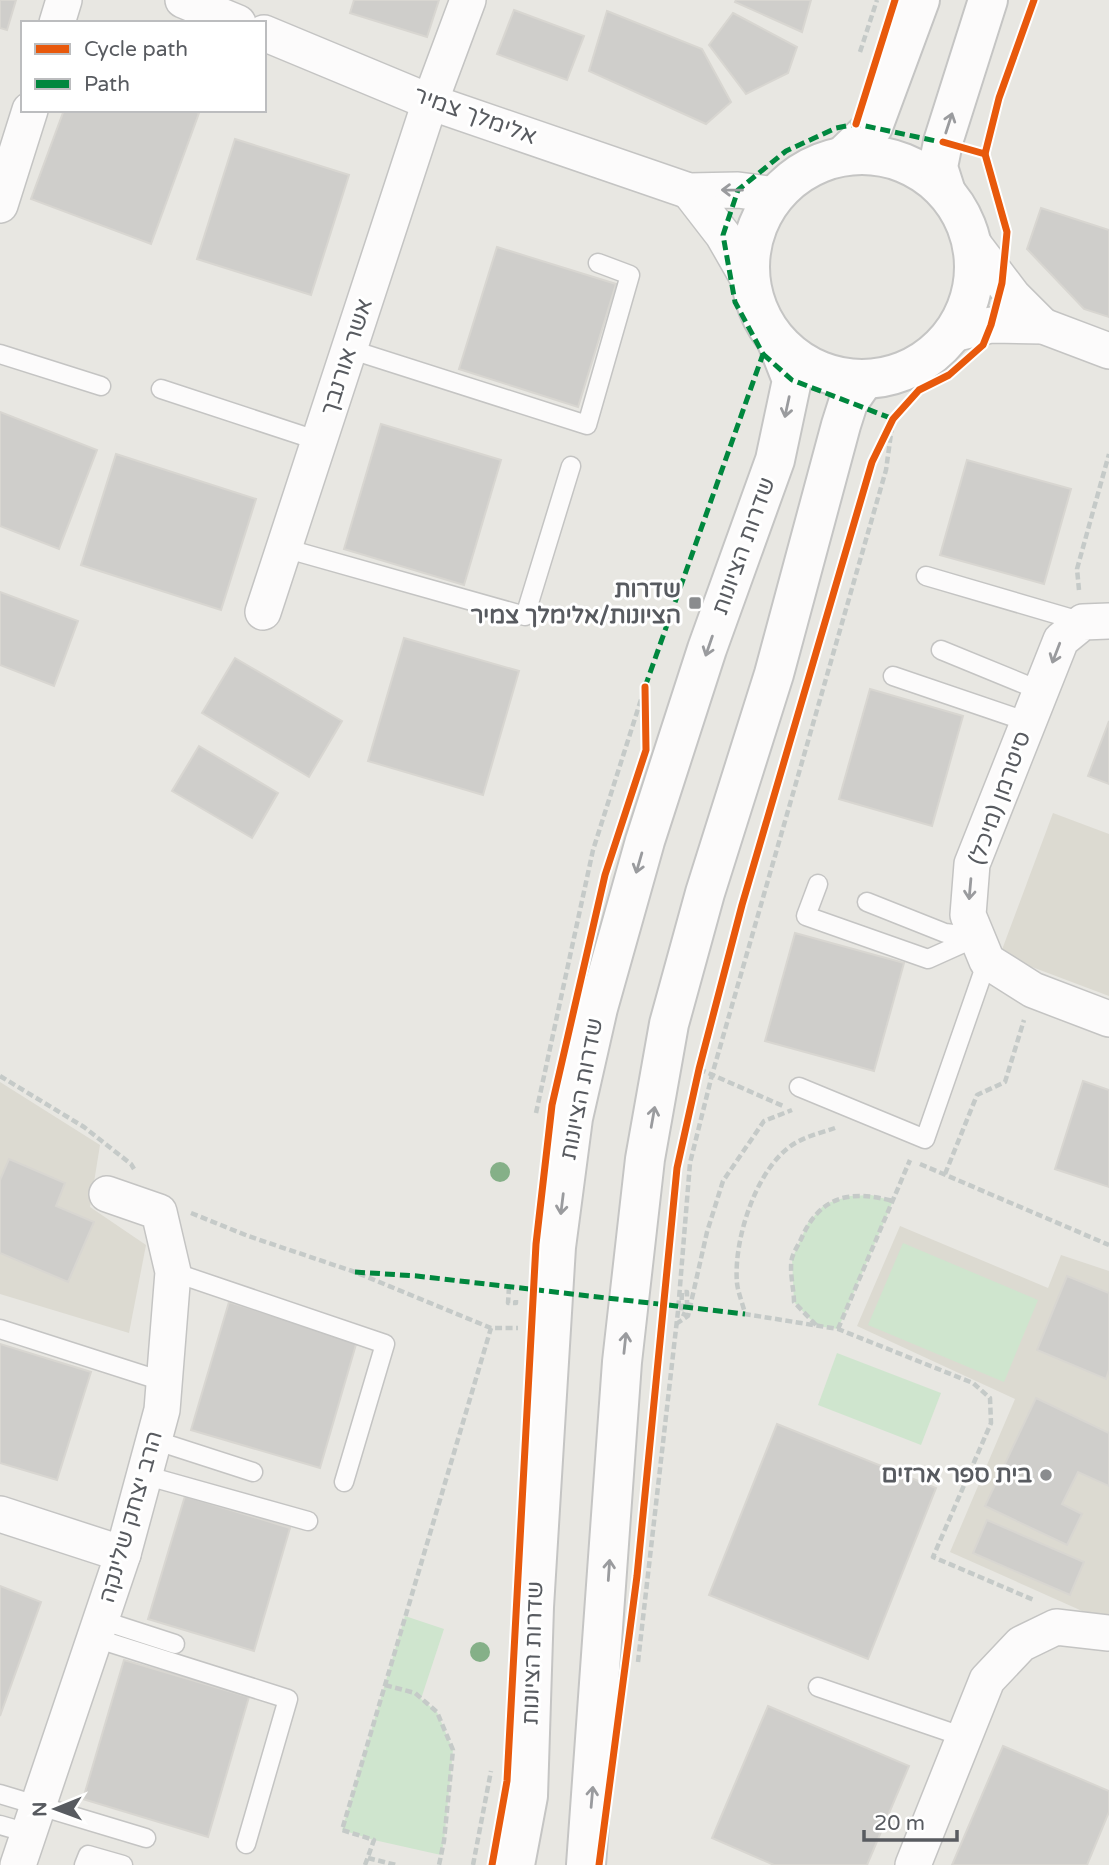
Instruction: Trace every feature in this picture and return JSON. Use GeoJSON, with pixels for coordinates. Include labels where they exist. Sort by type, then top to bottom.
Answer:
{"type":"FeatureCollection","features":[{"type":"Feature","properties":{"kind":"street"},"geometry":{"type":"LineString","coordinates":[[58,21],[64,0]]}},
{"type":"Feature","properties":{"kind":"street"},"geometry":{"type":"LineString","coordinates":[[183,0],[233,21]]}},
{"type":"Feature","properties":{"kind":"street","name":"אשר אורנבך"},"geometry":{"type":"LineString","coordinates":[[263,612],[430,102],[468,0]]}},
{"type":"Feature","properties":{"kind":"street"},"geometry":{"type":"LineString","coordinates":[[844,155],[873,127],[920,0]]}},
{"type":"Feature","properties":{"kind":"street"},"geometry":{"type":"LineString","coordinates":[[944,190],[939,167],[943,142],[988,0]]}},
{"type":"Feature","properties":{"kind":"street","name":"אלימלך צמיר"},"geometry":{"type":"LineString","coordinates":[[266,34],[430,102],[689,191],[738,190],[775,195]]}},
{"type":"Feature","properties":{"kind":"street"},"geometry":{"type":"LineString","coordinates":[[0,205],[29,112]]}},
{"type":"Feature","properties":{"kind":"street"},"geometry":{"type":"LineString","coordinates":[[689,191],[723,235],[750,282],[760,314],[778,342],[802,363],[832,376],[864,380],[890,377],[914,368],[936,353],[953,334],[968,305],[975,274],[972,242],[966,223],[944,190],[916,167],[881,155],[844,155],[818,163],[795,176],[775,195],[759,221],[751,251],[750,282]]}},
{"type":"Feature","properties":{"kind":"street"},"geometry":{"type":"LineString","coordinates":[[972,242],[1013,296],[1043,326]]}},
{"type":"Feature","properties":{"kind":"street"},"geometry":{"type":"LineString","coordinates":[[953,334],[991,325],[1043,326],[1109,351]]}},
{"type":"Feature","properties":{"kind":"street","name":"שדרות הציונות"},"geometry":{"type":"LineString","coordinates":[[515,1865],[528,1796],[534,1607],[556,1247],[573,1118],[598,1008],[645,841],[708,649],[775,460],[792,380],[778,342]]}},
{"type":"Feature","properties":{"kind":"street"},"geometry":{"type":"LineString","coordinates":[[586,1865],[622,1362],[645,1159],[669,1024],[705,893],[774,674],[841,425],[848,403],[864,380]]}},
{"type":"Feature","properties":{"kind":"street","name":"סיטרמן (מיכל)"},"geometry":{"type":"LineString","coordinates":[[982,949],[968,915],[972,864],[1061,640],[1096,622]]}},
{"type":"Feature","properties":{"kind":"street"},"geometry":{"type":"LineString","coordinates":[[982,949],[1033,990],[1109,1019]]}},
{"type":"Feature","properties":{"kind":"street"},"geometry":{"type":"LineString","coordinates":[[107,1194],[159,1212]]}},
{"type":"Feature","properties":{"kind":"street","name":"הרב יצחק שלינקה"},"geometry":{"type":"LineString","coordinates":[[17,1840],[98,1629],[123,1554],[162,1410],[173,1272],[159,1212]]}},
{"type":"Feature","properties":{"kind":"street"},"geometry":{"type":"LineString","coordinates":[[0,1514],[123,1554]]}},
{"type":"Feature","properties":{"kind":"street"},"geometry":{"type":"LineString","coordinates":[[913,1865],[987,1680],[1021,1644],[1056,1627],[1109,1633]]}},
{"type":"Feature","properties":{"kind":"lane"},"geometry":{"type":"LineString","coordinates":[[349,349],[587,425],[630,275],[598,263]]}},
{"type":"Feature","properties":{"kind":"lane"},"geometry":{"type":"LineString","coordinates":[[0,354],[101,386]]}},
{"type":"Feature","properties":{"kind":"lane"},"geometry":{"type":"LineString","coordinates":[[161,389],[319,440]]}},
{"type":"Feature","properties":{"kind":"lane"},"geometry":{"type":"LineString","coordinates":[[284,548],[525,615],[571,466]]}},
{"type":"Feature","properties":{"kind":"lane"},"geometry":{"type":"LineString","coordinates":[[926,576],[1096,622]]}},
{"type":"Feature","properties":{"kind":"lane"},"geometry":{"type":"LineString","coordinates":[[941,650],[1035,706]]}},
{"type":"Feature","properties":{"kind":"lane"},"geometry":{"type":"LineString","coordinates":[[893,676],[1035,706]]}},
{"type":"Feature","properties":{"kind":"lane"},"geometry":{"type":"LineString","coordinates":[[818,884],[806,916],[928,958],[982,949]]}},
{"type":"Feature","properties":{"kind":"lane"},"geometry":{"type":"LineString","coordinates":[[867,902],[982,949]]}},
{"type":"Feature","properties":{"kind":"lane"},"geometry":{"type":"LineString","coordinates":[[799,1087],[925,1139],[982,949]]}},
{"type":"Feature","properties":{"kind":"lane"},"geometry":{"type":"LineString","coordinates":[[173,1272],[385,1344],[344,1482]]}},
{"type":"Feature","properties":{"kind":"lane"},"geometry":{"type":"LineString","coordinates":[[0,1329],[164,1382]]}},
{"type":"Feature","properties":{"kind":"lane"},"geometry":{"type":"LineString","coordinates":[[154,1440],[253,1472]]}},
{"type":"Feature","properties":{"kind":"lane"},"geometry":{"type":"LineString","coordinates":[[145,1475],[308,1521]]}},
{"type":"Feature","properties":{"kind":"lane"},"geometry":{"type":"LineString","coordinates":[[98,1629],[175,1644]]}},
{"type":"Feature","properties":{"kind":"lane"},"geometry":{"type":"LineString","coordinates":[[98,1629],[288,1699],[246,1844]]}},
{"type":"Feature","properties":{"kind":"lane"},"geometry":{"type":"LineString","coordinates":[[818,1687],[964,1737]]}},
{"type":"Feature","properties":{"kind":"lane"},"geometry":{"type":"LineString","coordinates":[[0,1794],[17,1840],[146,1838]]}},
{"type":"Feature","properties":{"kind":"lane"},"geometry":{"type":"LineString","coordinates":[[84,1865],[88,1855],[123,1865]]}},
{"type":"Feature","properties":{"kind":"path"},"geometry":{"type":"LineString","coordinates":[[882,441],[893,419]]}},
{"type":"Feature","properties":{"kind":"path"},"geometry":{"type":"LineString","coordinates":[[637,1674],[676,1324],[690,1163],[712,1075],[886,470],[893,419]]}},
{"type":"Feature","properties":{"kind":"path"},"geometry":{"type":"LineString","coordinates":[[1096,622],[1077,569],[1109,454]]}},
{"type":"Feature","properties":{"kind":"path"},"geometry":{"type":"LineString","coordinates":[[645,687],[645,712]]}},
{"type":"Feature","properties":{"kind":"path"},"geometry":{"type":"LineString","coordinates":[[945,1174],[977,1095],[1005,1082],[1033,990]]}},
{"type":"Feature","properties":{"kind":"path"},"geometry":{"type":"LineString","coordinates":[[696,1081],[702,1056]]}},
{"type":"Feature","properties":{"kind":"path"},"geometry":{"type":"LineString","coordinates":[[699,1069],[803,1115]]}},
{"type":"Feature","properties":{"kind":"path"},"geometry":{"type":"LineString","coordinates":[[0,1076],[84,1127],[131,1164],[159,1212],[189,1212],[248,1236],[355,1272],[491,1328],[519,1328]]}},
{"type":"Feature","properties":{"kind":"path"},"geometry":{"type":"LineString","coordinates":[[676,1324],[688,1316],[707,1233],[723,1181],[764,1121],[792,1110]]}},
{"type":"Feature","properties":{"kind":"path"},"geometry":{"type":"LineString","coordinates":[[824,1124],[848,1133]]}},
{"type":"Feature","properties":{"kind":"path"},"geometry":{"type":"LineString","coordinates":[[835,1128],[798,1141],[772,1165],[752,1199],[740,1237],[737,1282],[745,1314],[838,1329],[973,1383],[990,1398],[991,1423],[933,1557],[1046,1606]]}},
{"type":"Feature","properties":{"kind":"path"},"geometry":{"type":"LineString","coordinates":[[898,1155],[1109,1245]]}},
{"type":"Feature","properties":{"kind":"path"},"geometry":{"type":"LineString","coordinates":[[838,1329],[910,1160]]}},
{"type":"Feature","properties":{"kind":"path"},"geometry":{"type":"LineString","coordinates":[[817,1325],[794,1302],[792,1259],[808,1223],[825,1204],[850,1196],[871,1195],[893,1201]]}},
{"type":"Feature","properties":{"kind":"path"},"geometry":{"type":"LineString","coordinates":[[509,1287],[508,1303],[516,1303],[516,1292]]}},
{"type":"Feature","properties":{"kind":"path"},"geometry":{"type":"LineString","coordinates":[[688,1307],[687,1292],[682,1292],[681,1313],[688,1316]]}},
{"type":"Feature","properties":{"kind":"path"},"geometry":{"type":"LineString","coordinates":[[365,1865],[374,1840],[342,1830],[491,1328]]}},
{"type":"Feature","properties":{"kind":"path"},"geometry":{"type":"LineString","coordinates":[[385,1685],[415,1693],[437,1712],[453,1750],[439,1865]]}},
{"type":"Feature","properties":{"kind":"path"},"geometry":{"type":"LineString","coordinates":[[368,1858],[396,1865]]}},
{"type":"Feature","properties":{"kind":"shaded area"},"geometry":{"type":"Polygon","coordinates":[[[1053,813],[1109,834],[1109,996],[1000,955],[1053,813]]]}},
{"type":"Feature","properties":{"kind":"shaded area"},"geometry":{"type":"Polygon","coordinates":[[[0,1082],[100,1145],[90,1207],[146,1245],[129,1333],[0,1294],[0,1082]]]}},
{"type":"Feature","properties":{"kind":"shaded area","name":"בית ספר ארזים"},"geometry":{"type":"Polygon","coordinates":[[[900,1226],[1048,1288],[1061,1255],[1109,1271],[1109,1623],[950,1552],[1015,1399],[857,1326],[900,1226]]]}},
{"type":"Feature","properties":{"kind":"green space"},"geometry":{"type":"Polygon","coordinates":[[[871,1195],[893,1201],[838,1329],[817,1326],[794,1302],[792,1259],[808,1223],[825,1204],[850,1196],[871,1195]]]}},
{"type":"Feature","properties":{"kind":"green space"},"geometry":{"type":"Polygon","coordinates":[[[903,1243],[1038,1300],[1004,1382],[868,1325],[903,1243]]]}},
{"type":"Feature","properties":{"kind":"green space"},"geometry":{"type":"Polygon","coordinates":[[[837,1353],[941,1393],[921,1445],[818,1405],[837,1353]]]}},
{"type":"Feature","properties":{"kind":"green space"},"geometry":{"type":"Polygon","coordinates":[[[405,1616],[444,1629],[421,1699],[437,1712],[453,1750],[441,1855],[342,1830],[405,1616]]]}},
{"type":"Feature","properties":{"kind":"building"},"geometry":{"type":"Polygon","coordinates":[[[0,0],[16,0],[7,30],[0,28],[0,0]]]}},
{"type":"Feature","properties":{"kind":"building"},"geometry":{"type":"Polygon","coordinates":[[[354,0],[439,0],[427,37],[350,13],[354,0]]]}},
{"type":"Feature","properties":{"kind":"building"},"geometry":{"type":"Polygon","coordinates":[[[811,0],[802,32],[735,2],[811,0]]]}},
{"type":"Feature","properties":{"kind":"building"},"geometry":{"type":"Polygon","coordinates":[[[514,10],[584,36],[567,80],[497,54],[514,10]]]}},
{"type":"Feature","properties":{"kind":"building"},"geometry":{"type":"Polygon","coordinates":[[[607,11],[702,49],[731,102],[706,124],[589,71],[607,11]]]}},
{"type":"Feature","properties":{"kind":"building"},"geometry":{"type":"Polygon","coordinates":[[[733,13],[797,47],[788,73],[746,94],[709,45],[733,13]]]}},
{"type":"Feature","properties":{"kind":"building"},"geometry":{"type":"Polygon","coordinates":[[[63,112],[199,113],[151,244],[31,199],[63,112]]]}},
{"type":"Feature","properties":{"kind":"building"},"geometry":{"type":"Polygon","coordinates":[[[235,139],[349,175],[311,295],[197,259],[235,139]]]}},
{"type":"Feature","properties":{"kind":"building"},"geometry":{"type":"Polygon","coordinates":[[[1041,208],[1109,230],[1109,317],[1084,309],[1027,249],[1041,208]]]}},
{"type":"Feature","properties":{"kind":"building"},"geometry":{"type":"Polygon","coordinates":[[[497,247],[616,284],[578,407],[459,369],[497,247]]]}},
{"type":"Feature","properties":{"kind":"building"},"geometry":{"type":"Polygon","coordinates":[[[0,412],[97,450],[59,549],[0,526],[0,412]]]}},
{"type":"Feature","properties":{"kind":"building"},"geometry":{"type":"Polygon","coordinates":[[[381,424],[501,460],[464,585],[344,549],[381,424]]]}},
{"type":"Feature","properties":{"kind":"building"},"geometry":{"type":"Polygon","coordinates":[[[116,454],[256,499],[221,610],[81,565],[116,454]]]}},
{"type":"Feature","properties":{"kind":"building"},"geometry":{"type":"Polygon","coordinates":[[[967,460],[1071,489],[1044,584],[940,555],[967,460]]]}},
{"type":"Feature","properties":{"kind":"building"},"geometry":{"type":"Polygon","coordinates":[[[0,592],[78,621],[54,686],[0,665],[0,592]]]}},
{"type":"Feature","properties":{"kind":"building"},"geometry":{"type":"Polygon","coordinates":[[[404,638],[519,671],[483,795],[368,761],[404,638]]]}},
{"type":"Feature","properties":{"kind":"building"},"geometry":{"type":"Polygon","coordinates":[[[235,658],[342,721],[309,777],[202,713],[235,658]]]}},
{"type":"Feature","properties":{"kind":"building"},"geometry":{"type":"Polygon","coordinates":[[[870,689],[963,716],[932,826],[839,799],[870,689]]]}},
{"type":"Feature","properties":{"kind":"building"},"geometry":{"type":"Polygon","coordinates":[[[1109,721],[1109,784],[1088,776],[1109,721]]]}},
{"type":"Feature","properties":{"kind":"building"},"geometry":{"type":"Polygon","coordinates":[[[199,746],[278,793],[252,838],[172,791],[199,746]]]}},
{"type":"Feature","properties":{"kind":"building"},"geometry":{"type":"Polygon","coordinates":[[[795,933],[904,963],[874,1071],[765,1041],[795,933]]]}},
{"type":"Feature","properties":{"kind":"building"},"geometry":{"type":"Polygon","coordinates":[[[1083,1081],[1109,1090],[1109,1187],[1055,1169],[1083,1081]]]}},
{"type":"Feature","properties":{"kind":"building"},"geometry":{"type":"Polygon","coordinates":[[[9,1159],[65,1183],[56,1206],[94,1222],[68,1282],[0,1253],[0,1180],[9,1159]]]}},
{"type":"Feature","properties":{"kind":"building"},"geometry":{"type":"Polygon","coordinates":[[[1067,1276],[1109,1293],[1109,1370],[1106,1379],[1037,1350],[1067,1276]]]}},
{"type":"Feature","properties":{"kind":"building"},"geometry":{"type":"Polygon","coordinates":[[[229,1302],[357,1341],[320,1468],[191,1430],[229,1302]]]}},
{"type":"Feature","properties":{"kind":"building"},"geometry":{"type":"Polygon","coordinates":[[[0,1344],[91,1372],[57,1480],[0,1463],[0,1344]]]}},
{"type":"Feature","properties":{"kind":"building"},"geometry":{"type":"Polygon","coordinates":[[[1036,1398],[1109,1433],[1109,1486],[1078,1472],[1062,1504],[1082,1514],[1067,1545],[985,1506],[1036,1398]]]}},
{"type":"Feature","properties":{"kind":"building"},"geometry":{"type":"Polygon","coordinates":[[[777,1424],[936,1488],[868,1659],[709,1595],[777,1424]]]}},
{"type":"Feature","properties":{"kind":"building"},"geometry":{"type":"Polygon","coordinates":[[[185,1496],[290,1528],[254,1651],[148,1619],[185,1496]]]}},
{"type":"Feature","properties":{"kind":"building"},"geometry":{"type":"Polygon","coordinates":[[[987,1520],[1084,1562],[1070,1595],[973,1553],[987,1520]]]}},
{"type":"Feature","properties":{"kind":"building"},"geometry":{"type":"Polygon","coordinates":[[[0,1586],[41,1602],[0,1716],[0,1586]]]}},
{"type":"Feature","properties":{"kind":"building"},"geometry":{"type":"Polygon","coordinates":[[[124,1660],[249,1697],[208,1837],[83,1799],[124,1660]]]}},
{"type":"Feature","properties":{"kind":"building"},"geometry":{"type":"Polygon","coordinates":[[[768,1706],[909,1766],[867,1865],[774,1865],[712,1838],[768,1706]]]}},
{"type":"Feature","properties":{"kind":"building"},"geometry":{"type":"Polygon","coordinates":[[[1003,1746],[1109,1791],[1109,1812],[1087,1865],[952,1865],[1003,1746]]]}},
{"type":"Feature","properties":{"kind":"marked path"},"geometry":{"type":"LineString","coordinates":[[645,687],[763,354],[735,302],[723,235],[738,190],[786,151],[836,128],[856,124],[950,144]]}},
{"type":"Feature","properties":{"kind":"marked path"},"geometry":{"type":"LineString","coordinates":[[763,354],[792,380],[893,419],[897,414]]}},
{"type":"Feature","properties":{"kind":"marked path"},"geometry":{"type":"LineString","coordinates":[[355,1272],[417,1276],[745,1314]]}},
{"type":"Feature","properties":{"kind":"cycle path"},"geometry":{"type":"LineString","coordinates":[[856,124],[895,0]]}},
{"type":"Feature","properties":{"kind":"cycle path"},"geometry":{"type":"LineString","coordinates":[[943,142],[985,154],[999,98],[1034,0]]}},
{"type":"Feature","properties":{"kind":"cycle path"},"geometry":{"type":"LineString","coordinates":[[599,1865],[637,1576],[677,1168],[699,1069],[742,905],[872,462],[893,419],[919,390],[949,375],[983,345],[991,325],[1002,283],[1007,232],[985,154]]}},
{"type":"Feature","properties":{"kind":"cycle path"},"geometry":{"type":"LineString","coordinates":[[492,1865],[507,1781],[536,1244],[552,1105],[605,875],[646,750],[645,687]]}},
{"type":"Feature","properties":{"kind":"place","name":"שדרות הציונות/אלימלך צמיר"},"geometry":{"type":"Point","coordinates":[695,603]}},
{"type":"Feature","properties":{"kind":"place","name":"בית ספר ארזים"},"geometry":{"type":"Point","coordinates":[1046,1475]}}]}
